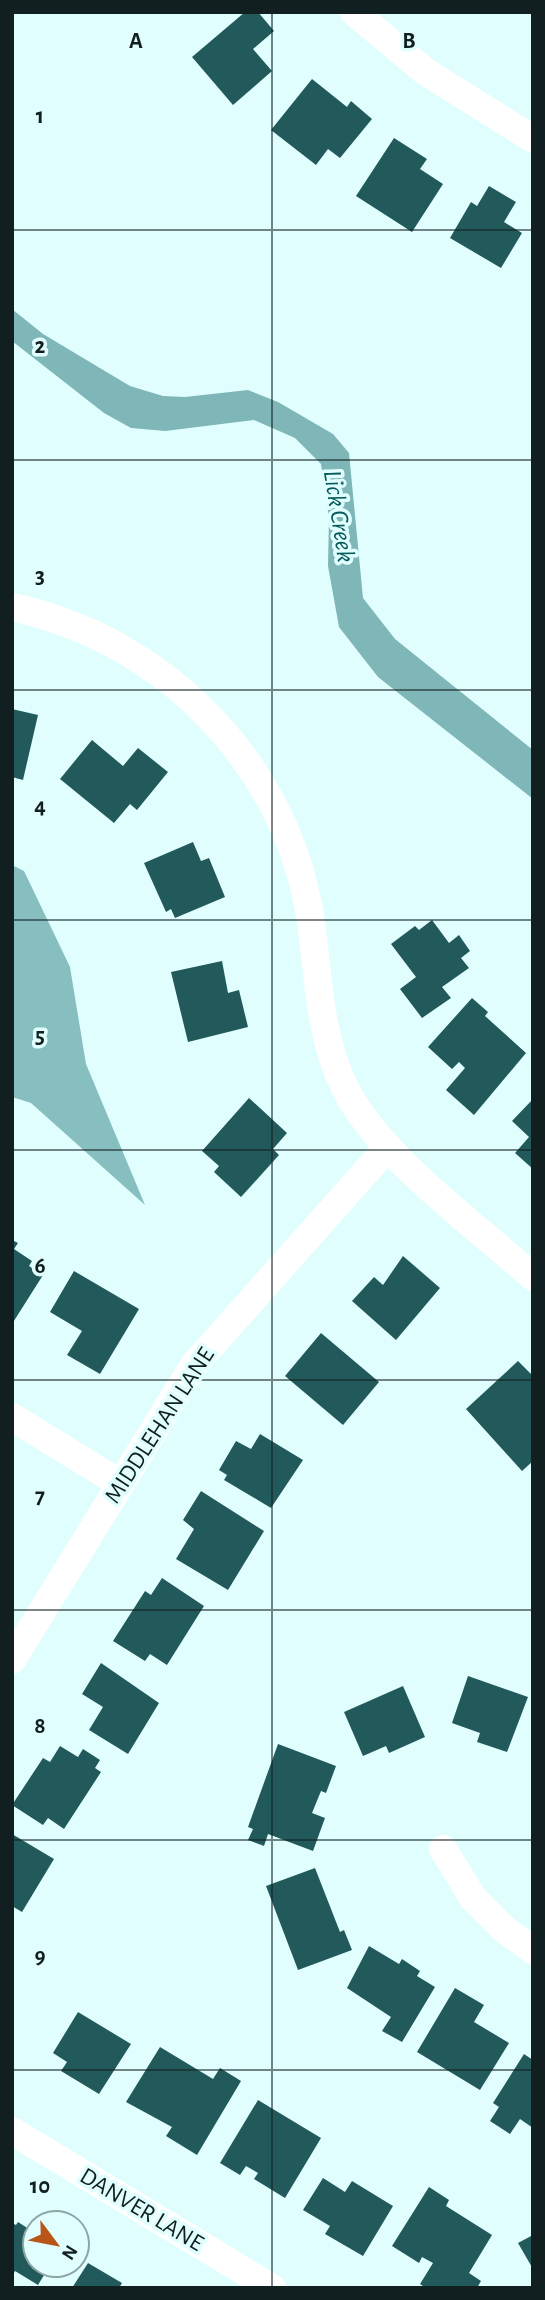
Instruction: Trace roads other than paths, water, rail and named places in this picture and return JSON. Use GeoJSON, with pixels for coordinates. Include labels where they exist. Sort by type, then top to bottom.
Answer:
{"type":"FeatureCollection","features":[{"type":"Feature","properties":{"kind":"street"},"geometry":{"type":"LineString","coordinates":[[354,12],[426,72],[533,139]]}},
{"type":"Feature","properties":{"kind":"street"},"geometry":{"type":"LineString","coordinates":[[12,607],[85,629],[152,667],[214,720],[246,759],[283,826],[302,881],[309,913],[322,1020],[336,1065],[357,1109],[388,1147],[533,1277]]}},
{"type":"Feature","properties":{"kind":"street","name":"MIDDLEHAN LANE"},"geometry":{"type":"LineString","coordinates":[[12,1660],[194,1364],[388,1147]]}},
{"type":"Feature","properties":{"kind":"street"},"geometry":{"type":"LineString","coordinates":[[12,1417],[121,1483]]}},
{"type":"Feature","properties":{"kind":"street"},"geometry":{"type":"LineString","coordinates":[[443,1849],[473,1898],[505,1930],[533,1950]]}},
{"type":"Feature","properties":{"kind":"street","name":"DANVER LANE"},"geometry":{"type":"LineString","coordinates":[[12,2131],[272,2288]]}},
{"type":"Feature","properties":{"kind":"water","name":"Lick Creek"},"geometry":{"type":"Polygon","coordinates":[[[12,309],[43,334],[130,386],[163,396],[185,397],[248,390],[278,402],[333,434],[349,453],[363,598],[395,639],[533,750],[533,799],[378,677],[339,627],[328,566],[329,518],[321,464],[295,438],[254,420],[165,431],[131,428],[104,413],[12,341],[12,309]]]}}]}
